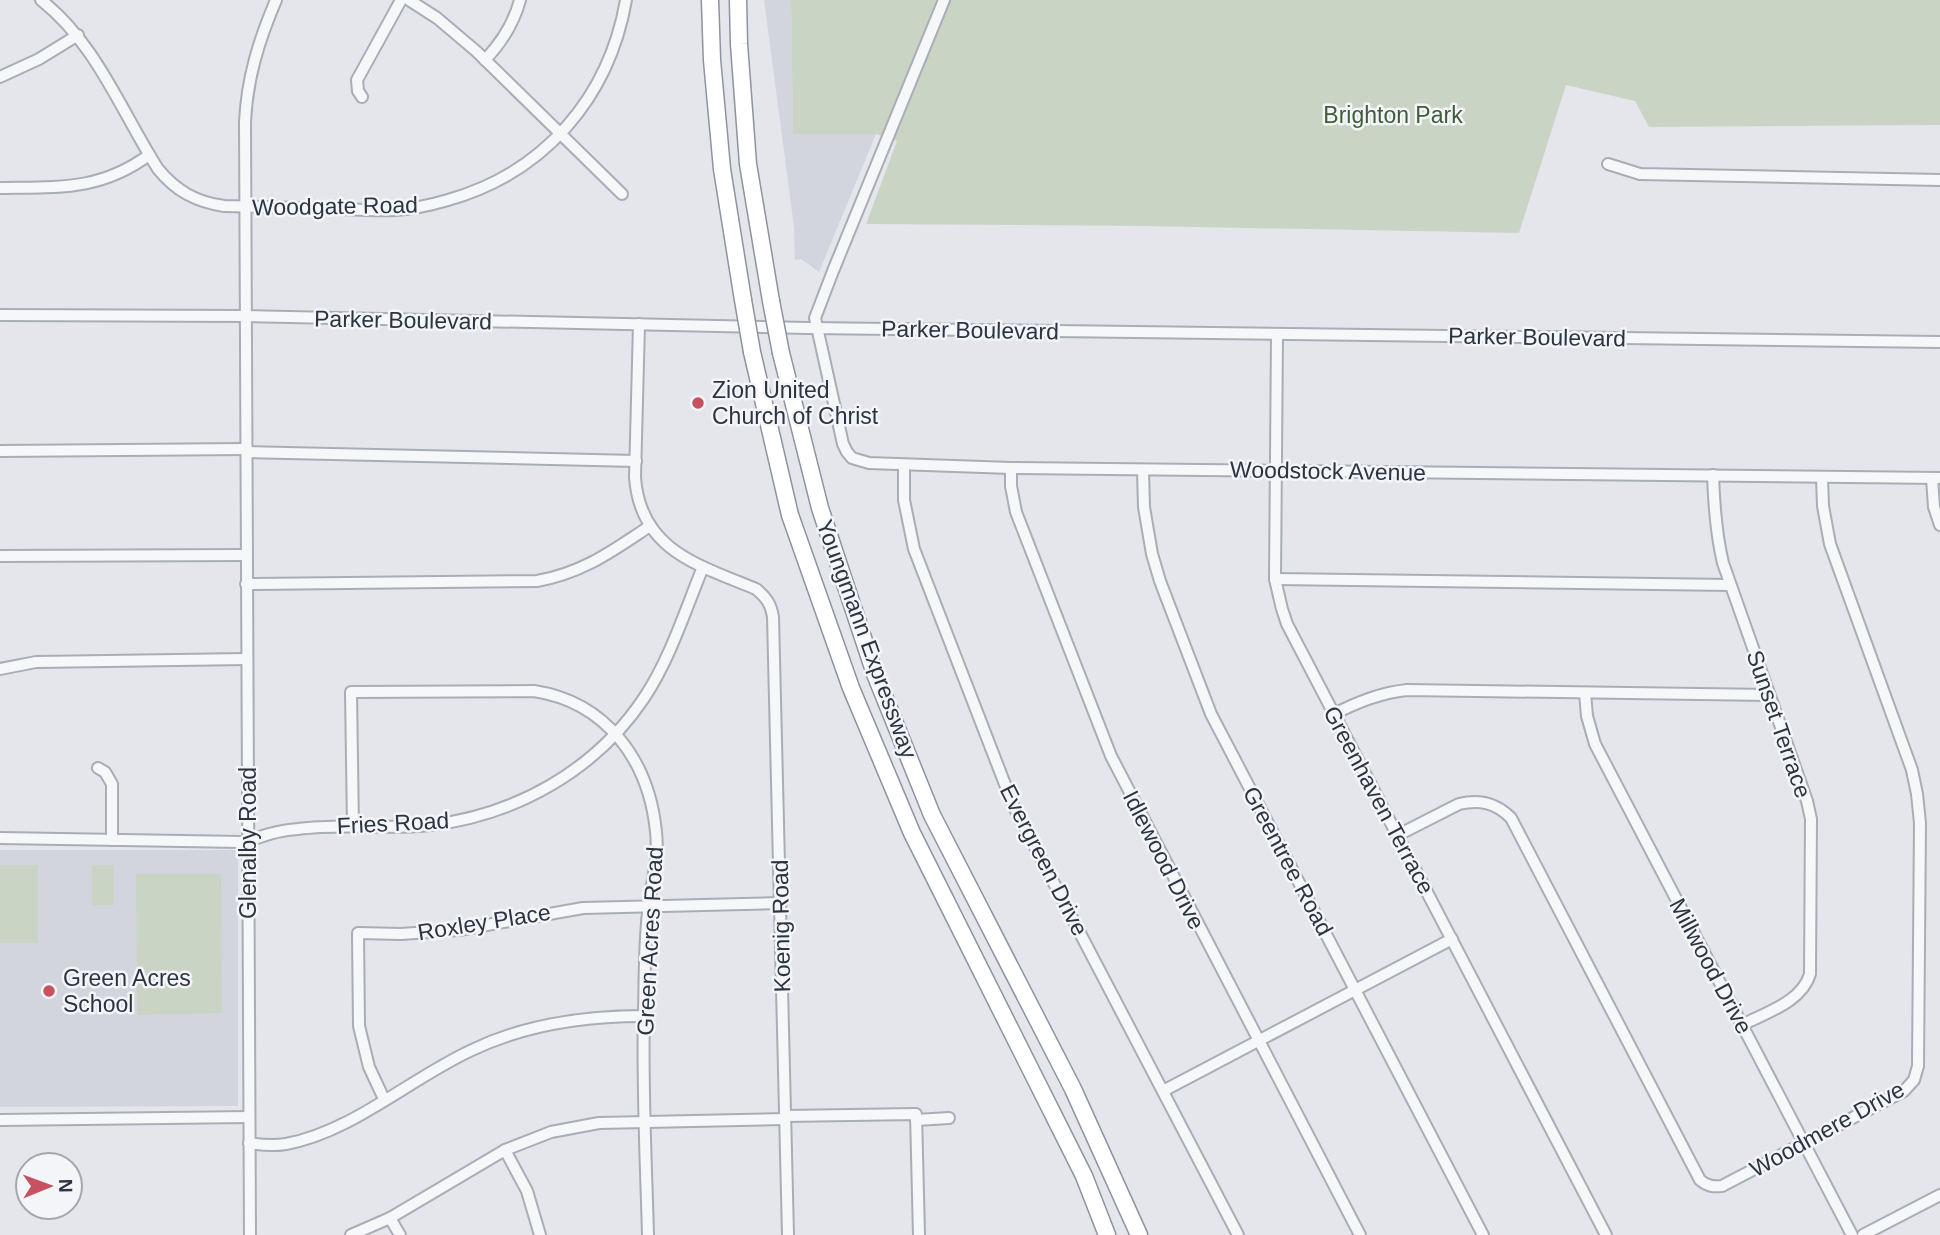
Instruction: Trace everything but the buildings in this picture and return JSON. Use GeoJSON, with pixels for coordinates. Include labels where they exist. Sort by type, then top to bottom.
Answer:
{"type":"FeatureCollection","features":[{"type":"Feature","properties":{"kind":"highway","name":"Youngmann Expressway"},"geometry":{"type":"LineString","coordinates":[[710,0],[712,60],[722,169],[752,352],[790,515],[851,688],[912,833],[1084,1175],[1106,1232]]}},
{"type":"Feature","properties":{"kind":"highway","name":"Youngmann Expressway"},"geometry":{"type":"LineString","coordinates":[[738,0],[748,164],[781,353],[820,508],[875,674],[932,815],[1073,1089],[1139,1235]]}},
{"type":"Feature","properties":{"kind":"street","name":"Woodgate Road"},"geometry":{"type":"LineString","coordinates":[[41,0],[78,36],[92,55],[149,155],[166,179],[184,194],[212,204],[245,207],[396,210],[435,204],[500,180],[528,162],[560,134],[587,102],[600,80],[619,34],[626,0]]}},
{"type":"Feature","properties":{"kind":"street","name":"Glenalby Road"},"geometry":{"type":"LineString","coordinates":[[250,1235],[246,97],[257,49],[276,0]]}},
{"type":"Feature","properties":{"kind":"street"},"geometry":{"type":"LineString","coordinates":[[362,97],[358,92],[357,80],[401,0]]}},
{"type":"Feature","properties":{"kind":"street"},"geometry":{"type":"LineString","coordinates":[[409,0],[437,18],[485,60],[622,194]]}},
{"type":"Feature","properties":{"kind":"street"},"geometry":{"type":"LineString","coordinates":[[485,60],[503,39],[520,0]]}},
{"type":"Feature","properties":{"kind":"street"},"geometry":{"type":"LineString","coordinates":[[818,328],[815,318],[833,271],[944,0]]}},
{"type":"Feature","properties":{"kind":"street"},"geometry":{"type":"LineString","coordinates":[[0,77],[39,60],[78,36]]}},
{"type":"Feature","properties":{"kind":"street"},"geometry":{"type":"LineString","coordinates":[[0,188],[93,183],[122,172],[149,155]]}},
{"type":"Feature","properties":{"kind":"street"},"geometry":{"type":"LineString","coordinates":[[1608,164],[1640,174],[1940,180]]}},
{"type":"Feature","properties":{"kind":"street","name":"Parker Boulevard"},"geometry":{"type":"LineString","coordinates":[[0,315],[245,316],[818,328],[1940,342]]}},
{"type":"Feature","properties":{"kind":"street"},"geometry":{"type":"LineString","coordinates":[[639,324],[636,461],[637,493],[641,509],[657,536],[676,554],[703,567]]}},
{"type":"Feature","properties":{"kind":"street","name":"Woodstock Avenue"},"geometry":{"type":"LineString","coordinates":[[818,328],[847,453],[858,461],[904,466],[1011,468],[1936,478]]}},
{"type":"Feature","properties":{"kind":"street","name":"Greenhaven Terrace"},"geometry":{"type":"LineString","coordinates":[[1277,334],[1275,579],[1287,624],[1606,1235]]}},
{"type":"Feature","properties":{"kind":"street"},"geometry":{"type":"LineString","coordinates":[[0,451],[246,451],[636,461]]}},
{"type":"Feature","properties":{"kind":"street","name":"Evergreen Drive"},"geometry":{"type":"LineString","coordinates":[[904,466],[904,500],[914,549],[1013,805],[1238,1235]]}},
{"type":"Feature","properties":{"kind":"street","name":"Idlewood Drive"},"geometry":{"type":"LineString","coordinates":[[1011,468],[1016,512],[1111,756],[1360,1235]]}},
{"type":"Feature","properties":{"kind":"street","name":"Greentree Road"},"geometry":{"type":"LineString","coordinates":[[1143,470],[1144,507],[1152,554],[1211,713],[1483,1235]]}},
{"type":"Feature","properties":{"kind":"street","name":"Sunset Terrace"},"geometry":{"type":"LineString","coordinates":[[1713,475],[1718,542],[1811,819],[1810,974],[1804,989],[1795,997],[1742,1025]]}},
{"type":"Feature","properties":{"kind":"street","name":"Woodmere Drive"},"geometry":{"type":"LineString","coordinates":[[1398,835],[1468,802],[1489,803],[1511,818],[1694,1169],[1705,1184],[1722,1186],[1904,1091],[1914,1080],[1918,1066],[1920,823],[1917,794],[1912,770],[1830,544],[1823,506],[1822,477]]}},
{"type":"Feature","properties":{"kind":"street"},"geometry":{"type":"LineString","coordinates":[[1936,478],[1934,507],[1940,525]]}},
{"type":"Feature","properties":{"kind":"street"},"geometry":{"type":"LineString","coordinates":[[246,584],[537,581],[580,569],[650,526]]}},
{"type":"Feature","properties":{"kind":"street"},"geometry":{"type":"LineString","coordinates":[[0,556],[246,555]]}},
{"type":"Feature","properties":{"kind":"street","name":"Koenig Road"},"geometry":{"type":"LineString","coordinates":[[703,567],[756,589],[768,600],[773,617],[788,1235]]}},
{"type":"Feature","properties":{"kind":"street","name":"Fries Road"},"geometry":{"type":"LineString","coordinates":[[0,838],[247,841],[298,829],[429,825],[492,812],[563,778],[615,733],[634,711],[657,676],[703,567]]}},
{"type":"Feature","properties":{"kind":"street"},"geometry":{"type":"LineString","coordinates":[[1275,579],[1730,584]]}},
{"type":"Feature","properties":{"kind":"street"},"geometry":{"type":"LineString","coordinates":[[0,669],[36,662],[247,659]]}},
{"type":"Feature","properties":{"kind":"street"},"geometry":{"type":"LineString","coordinates":[[1334,714],[1379,694],[1408,690],[1769,695]]}},
{"type":"Feature","properties":{"kind":"street","name":"Green Acres Road"},"geometry":{"type":"LineString","coordinates":[[353,827],[351,692],[534,691],[580,705],[615,733],[635,762],[649,796],[657,850],[649,905],[644,1016],[648,1235]]}},
{"type":"Feature","properties":{"kind":"street","name":"Millwood Drive"},"geometry":{"type":"LineString","coordinates":[[1585,692],[1587,716],[1595,744],[1852,1235]]}},
{"type":"Feature","properties":{"kind":"street"},"geometry":{"type":"LineString","coordinates":[[98,768],[105,772],[112,783],[111,840]]}},
{"type":"Feature","properties":{"kind":"street","name":"Roxley Place"},"geometry":{"type":"LineString","coordinates":[[384,1100],[362,1044],[358,1014],[358,933],[430,933],[459,930],[566,910],[616,906],[781,903]]}},
{"type":"Feature","properties":{"kind":"street"},"geometry":{"type":"LineString","coordinates":[[1163,1091],[1452,939]]}},
{"type":"Feature","properties":{"kind":"street"},"geometry":{"type":"LineString","coordinates":[[249,1143],[279,1145],[307,1139],[346,1122],[472,1049],[517,1032],[588,1018],[644,1016]]}},
{"type":"Feature","properties":{"kind":"street"},"geometry":{"type":"LineString","coordinates":[[351,1235],[390,1218],[505,1150],[575,1126],[645,1121],[916,1114],[919,1235]]}},
{"type":"Feature","properties":{"kind":"street"},"geometry":{"type":"LineString","coordinates":[[0,1120],[248,1117]]}},
{"type":"Feature","properties":{"kind":"street"},"geometry":{"type":"LineString","coordinates":[[916,1120],[949,1118]]}},
{"type":"Feature","properties":{"kind":"street"},"geometry":{"type":"LineString","coordinates":[[505,1150],[527,1191],[540,1235]]}},
{"type":"Feature","properties":{"kind":"street"},"geometry":{"type":"LineString","coordinates":[[1863,1235],[1940,1195]]}},
{"type":"Feature","properties":{"kind":"street"},"geometry":{"type":"LineString","coordinates":[[390,1218],[400,1235]]}},
{"type":"Feature","properties":{"kind":"shaded area"},"geometry":{"type":"Polygon","coordinates":[[[764,0],[791,0],[793,134],[876,134],[819,272],[801,259],[795,260],[794,227],[764,0]]]}},
{"type":"Feature","properties":{"kind":"shaded area"},"geometry":{"type":"Polygon","coordinates":[[[0,850],[238,850],[238,1106],[0,1107],[0,850]]]}},
{"type":"Feature","properties":{"kind":"green space","name":"Brighton Park"},"geometry":{"type":"Polygon","coordinates":[[[791,0],[1940,0],[1940,125],[1649,127],[1635,101],[1566,85],[1519,233],[866,224],[897,141],[876,134],[793,134],[791,0]]]}},
{"type":"Feature","properties":{"kind":"green space"},"geometry":{"type":"Polygon","coordinates":[[[0,865],[38,865],[38,943],[0,943],[0,865]]]}},
{"type":"Feature","properties":{"kind":"green space"},"geometry":{"type":"Polygon","coordinates":[[[92,865],[114,865],[114,905],[92,905],[92,865]]]}},
{"type":"Feature","properties":{"kind":"green space"},"geometry":{"type":"Polygon","coordinates":[[[136,874],[221,874],[222,1013],[137,1015],[136,874]]]}},
{"type":"Feature","properties":{"kind":"place","name":"Zion United Church of Christ"},"geometry":{"type":"Point","coordinates":[698,403]}},
{"type":"Feature","properties":{"kind":"place","name":"Green Acres School"},"geometry":{"type":"Point","coordinates":[49,991]}}]}
